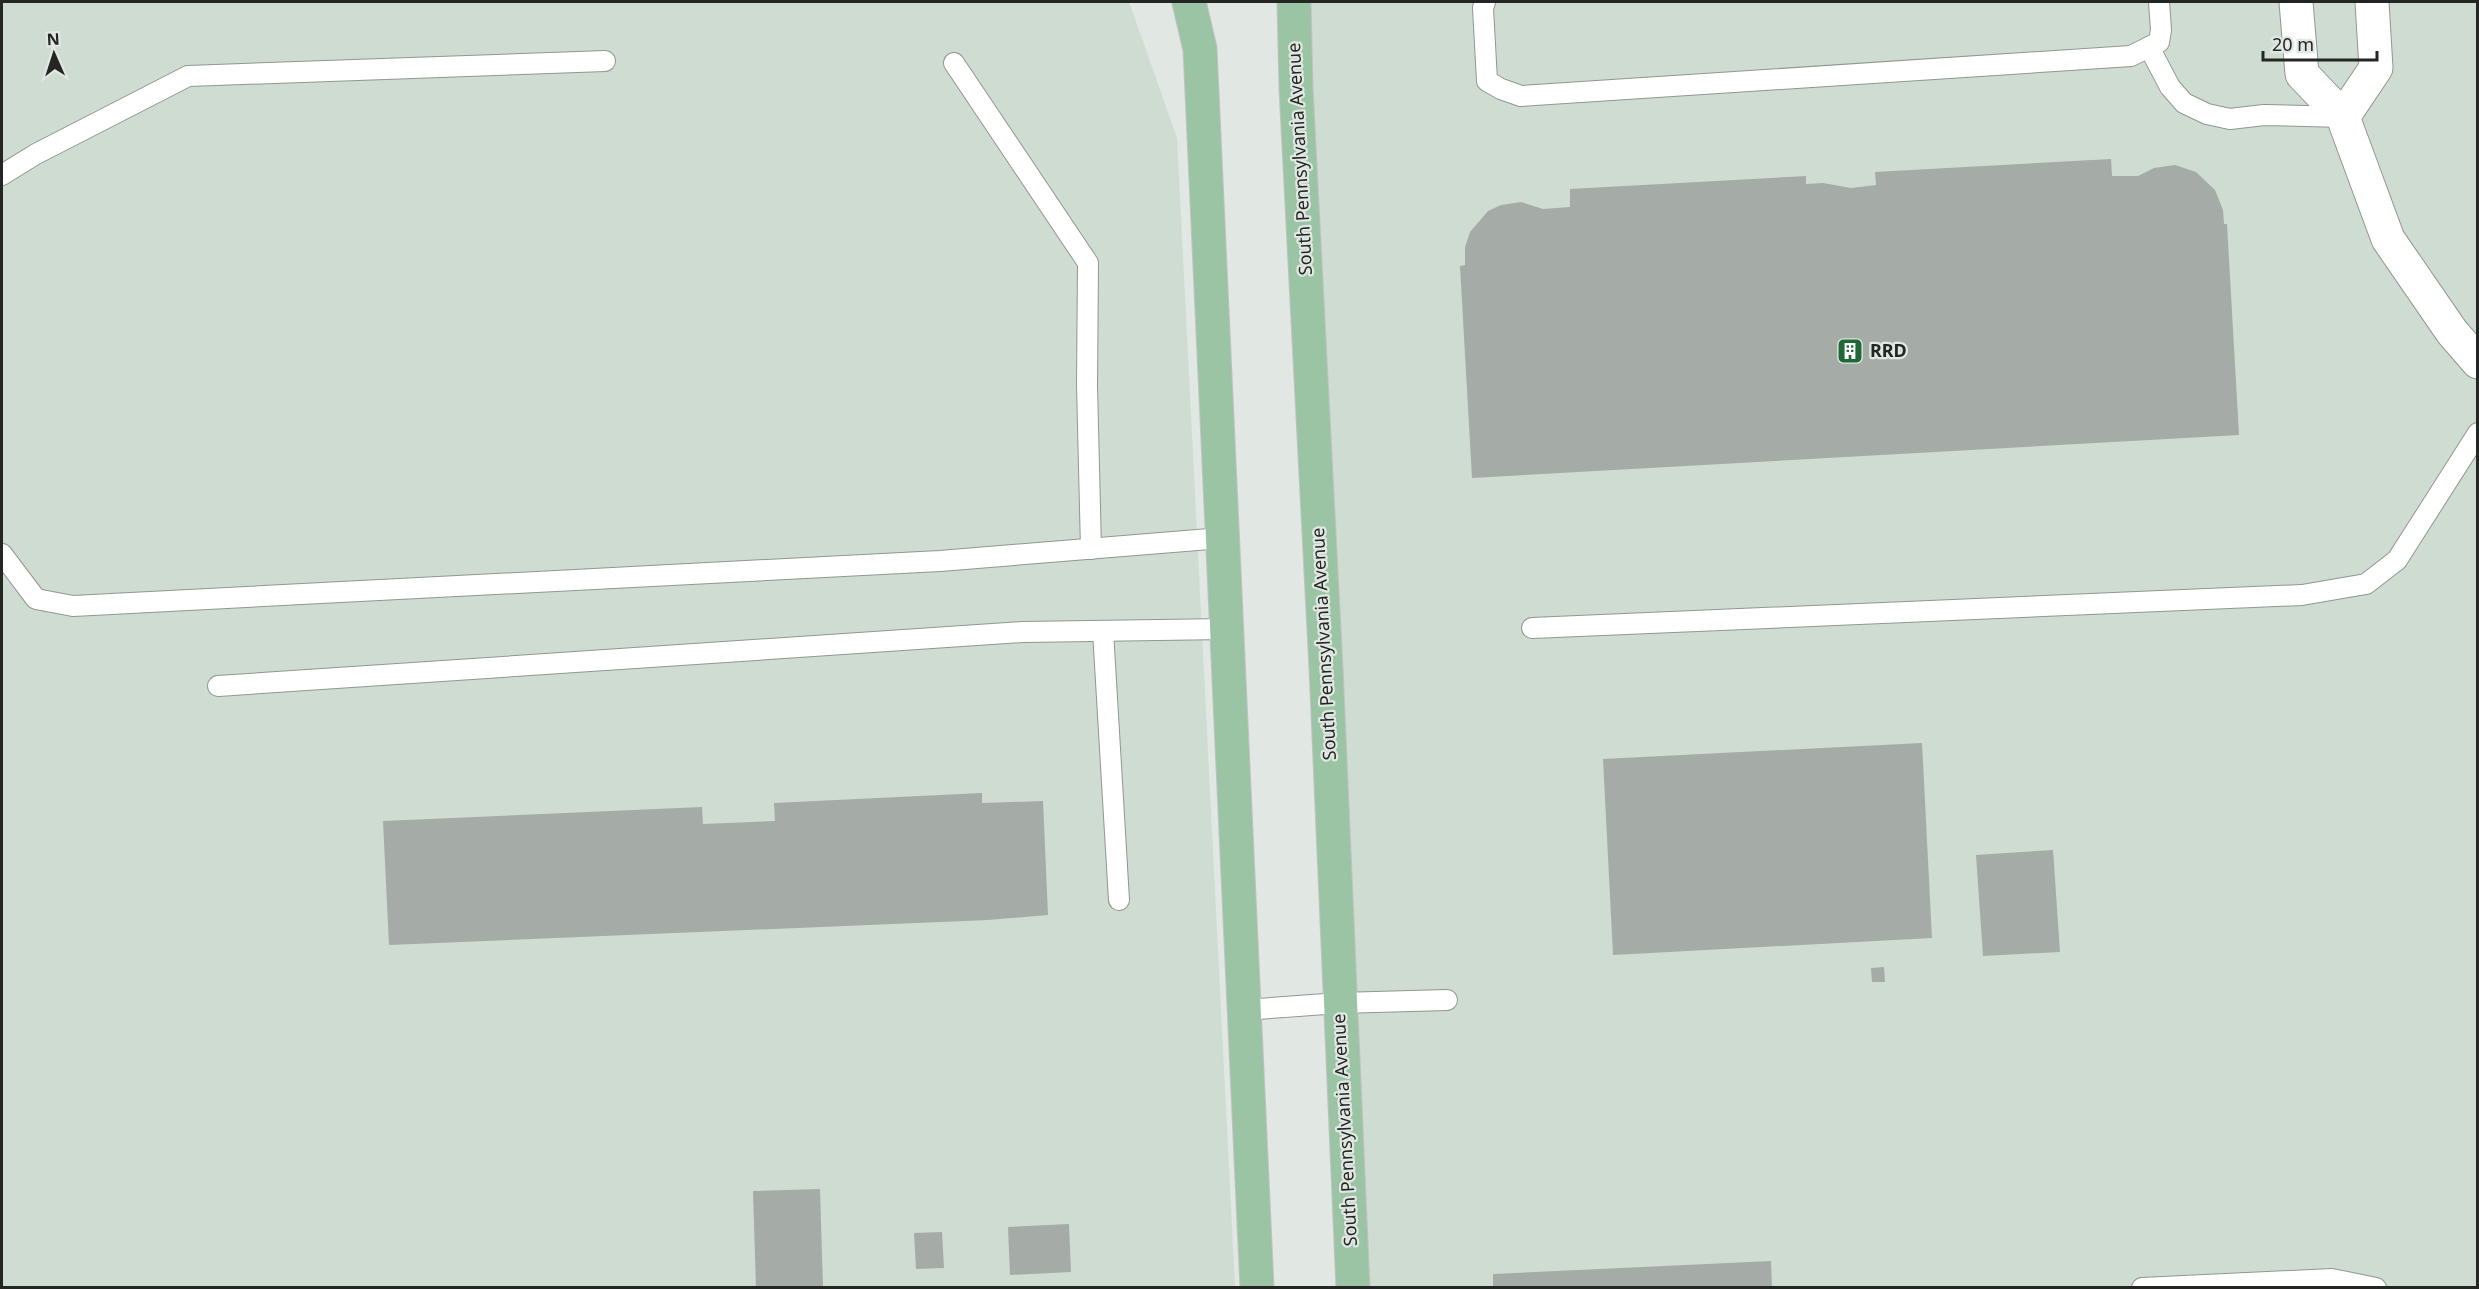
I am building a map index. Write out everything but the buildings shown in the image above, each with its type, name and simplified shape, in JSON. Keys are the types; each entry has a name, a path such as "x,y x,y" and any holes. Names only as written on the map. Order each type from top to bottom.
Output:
{"main road":[{"path":"1189,2 1200,49 1257,1287"},
{"name":"South Pennsylvania Avenue","path":"1294,2 1296,88 1326,668 1353,1287"}],"street":[{"path":"2296,2 2302,74 2343,117 2388,239 2452,332 2478,362"},
{"path":"2343,117 2376,68 2372,2"}],"lane":[{"path":"1485,2 1483,8 1488,81 1501,89 1521,96 2131,56 2159,42 2162,30 2159,2"},
{"path":"2149,47 2170,87 2184,103 2207,114 2230,119 2264,115 2343,117"},
{"path":"2,175 36,154 188,76 605,61"},
{"path":"954,63 1088,263 1087,385 1091,549"},
{"path":"1532,628 2302,595 2366,584 2397,560 2478,434"},
{"path":"2,554 36,599 73,606 939,561 1222,538"},
{"path":"218,686 1023,632 1226,629"},
{"path":"1103,631 1119,900"},
{"path":"1245,1010 1339,1003 1447,1000"},
{"path":"2142,1287 2332,1279 2376,1287"}],"shaded area":[{"path":"2,2 1129,2 1177,138 1235,1287 2,1288"},
{"path":"1294,2 2477,2 2477,1287 1353,1287"}],"place":[{"name":"RRD","path":"1850,351"}]}
